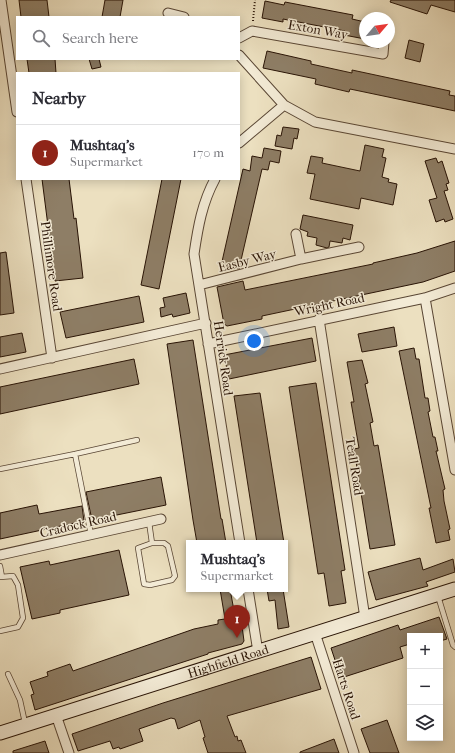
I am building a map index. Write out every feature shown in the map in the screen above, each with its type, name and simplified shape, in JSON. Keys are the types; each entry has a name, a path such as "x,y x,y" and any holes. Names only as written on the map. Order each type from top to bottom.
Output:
{"main road":[{"name":"Highfield Road","path":"0,733 455,589"}],"street":[{"path":"1,0 16,105"},
{"path":"168,13 180,16"},
{"path":"240,37 252,31"},
{"name":"Exton Way","path":"252,31 383,54 384,48"},
{"path":"240,56 284,105 315,122 455,150"},
{"path":"240,142 284,105"},
{"name":"Phillimore Road","path":"26,180 52,358"},
{"name":"Herrick Road","path":"214,180 206,196 197,228 194,254 240,540"},
{"path":"296,234 301,259"},
{"name":"Easby Way","path":"199,285 301,259 359,247"},
{"name":"Wright Road","path":"208,344 319,319 425,298 455,288"},
{"path":"425,298 455,470"},
{"name":"Teall Road","path":"319,319 365,618"},
{"path":"0,369 206,323"},
{"name":"Cradock Road","path":"0,555 161,519"},
{"path":"248,592 258,652"},
{"name":"Harts Road","path":"315,633 354,753"},
{"path":"56,715 69,753"}],"lane":[{"path":"0,469 137,440"},
{"path":"75,454 91,535"},
{"path":"149,522 152,543"},
{"path":"152,543 164,543 168,546 175,576 172,580 150,585 144,584 138,548 152,543"},
{"path":"0,566 1,577 13,576 18,585 23,618 18,627 0,631"},
{"path":"438,594 453,645 455,647"},
{"path":"8,674 20,700 25,725"}],"path":[{"path":"252,31 255,0"}],"building":[{"path":"19,0 47,0 49,16 21,16"},
{"path":"105,0 123,0 120,16 102,16"},
{"path":"391,0 455,0 455,12 431,5 427,14 390,2"},
{"path":"265,1 284,5 285,2 353,15 352,19 359,21 359,38 344,35 345,31 283,19 283,22 262,18"},
{"path":"409,40 424,44 420,62 405,58"},
{"path":"267,51 311,61 311,64 352,73 352,70 450,91 449,95 455,96 455,111 350,89 349,92 315,84 316,79 263,68"},
{"path":"27,60 55,60 56,72 29,72"},
{"path":"89,60 99,60 101,67 92,69"},
{"path":"283,127 299,129 297,139 294,138 292,149 275,146 277,135 281,136"},
{"path":"365,145 384,149 382,157 386,158 382,177 389,179 388,182 397,184 393,205 361,198 359,209 310,199 315,174 307,173 311,156 323,158 322,163 360,171"},
{"path":"264,148 281,151 279,163 270,161 268,170 262,169 239,269 221,266 243,169 250,171 252,156 262,158"},
{"path":"436,158 438,163 442,161 449,183 446,184 448,190 444,191 453,219 445,222 444,219 436,222 429,200 437,198 425,161"},
{"path":"42,180 69,180 74,219 76,218 83,278 55,281"},
{"path":"162,180 181,180 159,289 141,285"},
{"path":"303,215 353,225 350,240 343,238 342,243 330,241 329,247 327,248 316,245 317,238 307,236 308,232 300,229"},
{"path":"455,241 455,271 423,282 262,316 262,319 227,326 224,324 217,287 243,281 245,290 373,264 417,253"},
{"path":"6,252 14,313 0,315 0,253"},
{"path":"186,293 190,313 173,317 172,314 161,317 160,308 165,307 163,298"},
{"path":"139,296 144,322 66,338 60,312"},
{"path":"394,327 397,346 362,352 358,334"},
{"path":"22,333 26,352 0,357 0,337"},
{"path":"312,338 316,361 229,379 224,355"},
{"path":"193,340 226,540 196,540 167,344"},
{"path":"414,348 416,359 419,359 425,398 428,398 430,411 428,412 433,437 435,437 438,451 436,451 445,489 443,490 444,501 450,529 448,530 450,540 436,543 429,508 431,508 399,351"},
{"path":"134,359 139,384 0,414 0,387"},
{"path":"362,360 368,383 365,384 373,422 370,423 374,446 378,445 395,545 370,549 354,449 359,448 351,402 354,402 347,362"},
{"path":"316,383 345,570 341,571 346,603 329,606 324,573 318,574 289,387"},
{"path":"260,393 284,540 257,540 234,396"},
{"path":"161,477 166,505 92,520 86,492"},
{"path":"37,505 39,514 82,506 84,521 0,539 0,513"},
{"path":"119,550 129,595 60,610 60,613 32,619 20,567 49,561 50,565"},
{"path":"420,558 423,570 453,559 455,572 426,582 428,586 376,600 368,572"},
{"path":"220,592 231,592 237,627 242,626 244,641 242,644 208,653 35,710 31,695 34,694 30,682 48,676 47,672 70,664 73,671 194,629 218,624 218,620 225,619"},
{"path":"268,592 283,592 289,627 278,629 275,600 269,601"},
{"path":"439,617 447,639 443,640 443,633 407,633 407,645 400,647 403,658 341,678 331,648 398,625 400,630"},
{"path":"311,657 321,689 227,716 235,737 237,736 238,741 241,740 246,753 208,753 203,738 205,737 200,720 178,729 175,719 171,718 139,729 143,741 120,749 119,747 113,749 110,741 78,751 72,734 163,703"},
{"path":"387,720 399,753 370,753 361,729"},
{"path":"334,739 339,753 300,753 300,752"},
{"path":"45,741 49,753 13,753 13,751"}],"place":[{"name":"Mushtaq's","path":"237,638"}]}
